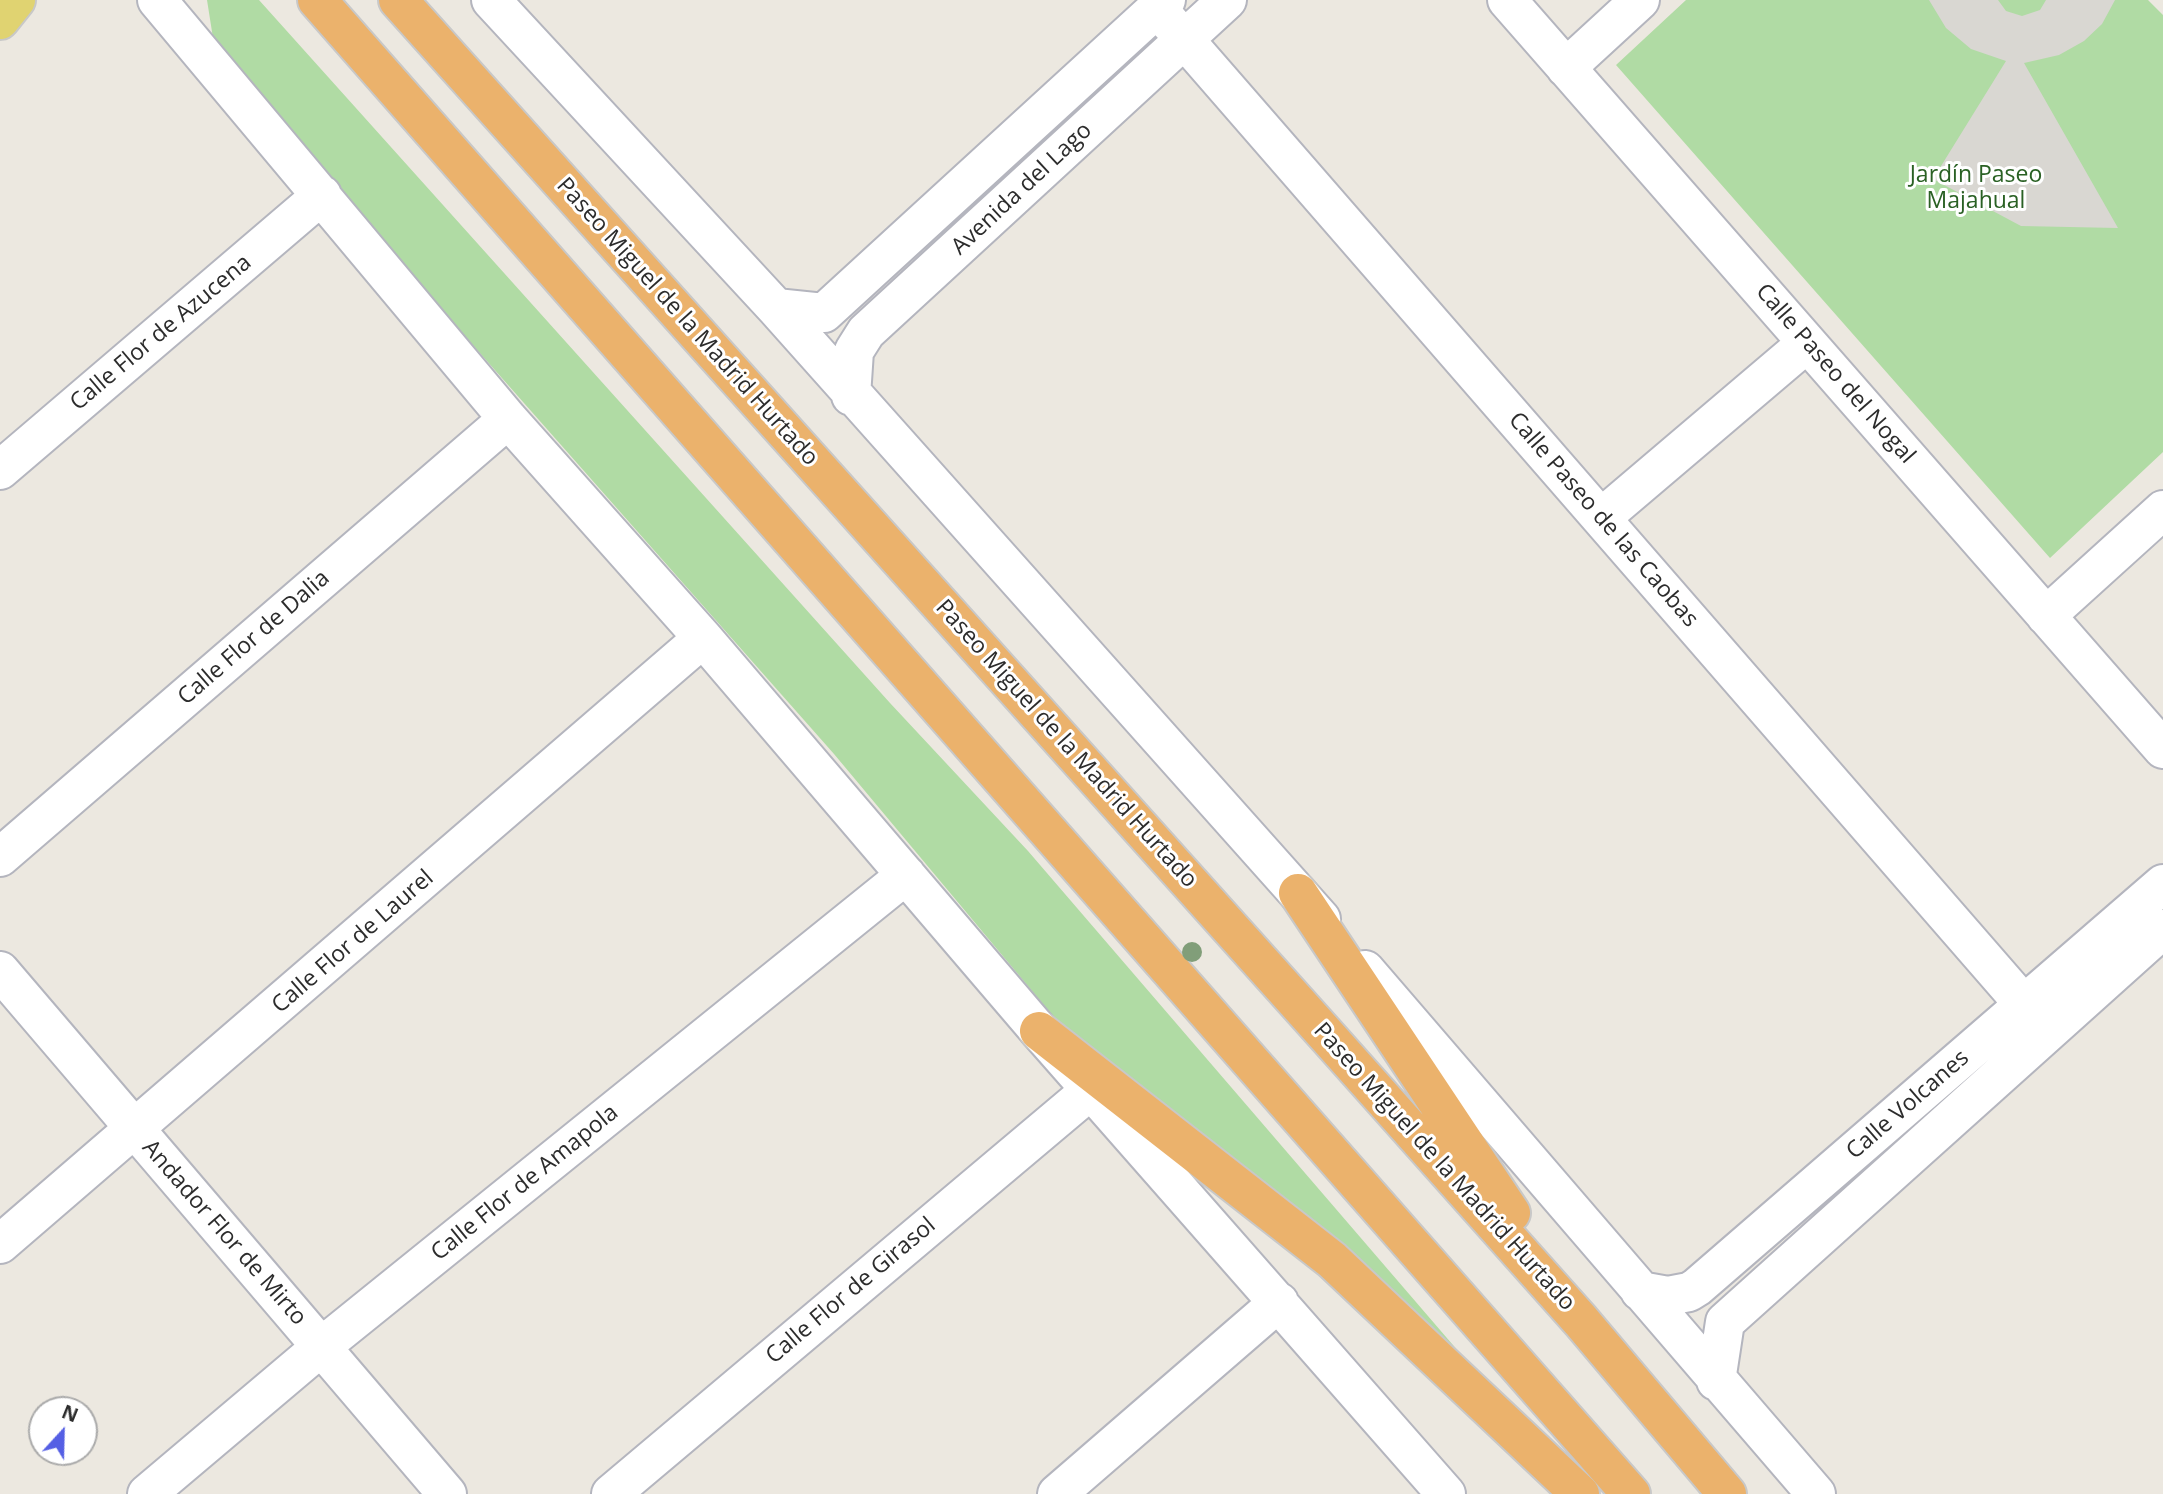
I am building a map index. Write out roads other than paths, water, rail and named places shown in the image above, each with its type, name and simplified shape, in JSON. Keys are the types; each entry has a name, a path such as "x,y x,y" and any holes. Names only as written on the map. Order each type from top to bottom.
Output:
{"highway":[{"path":"317,0 1631,1494"},
{"name":"Paseo Miguel de la Madrid Hurtado","path":"398,0 1581,1321 1727,1494"},
{"path":"1298,893 1581,1321"},
{"path":"1040,1031 1332,1260 1580,1494"}],"main road":[{"path":"0,20 16,0"}],"street":[{"path":"157,0 194,48 323,195 508,419 703,638 1040,1031 1446,1494"},
{"path":"183,0 194,48"},
{"path":"491,0 776,308 851,396 1298,893 1816,1494"},
{"name":"Avenida del Lago","path":"851,396 854,351 866,332 1227,0"},
{"name":"Calle Paseo del Nogal","path":"1507,0 2163,749"},
{"path":"1566,68 1640,0"},
{"name":"Avenida del Lago","path":"776,308 824,313 1162,4"},
{"name":"Calle Paseo de las Caobas","path":"1162,4 1185,39 2036,1018"},
{"path":"1048,108 1077,138"},
{"name":"Calle Flor de Azucena","path":"0,470 323,195"},
{"path":"1601,518 1807,342"},
{"name":"Calle Flor de Dalia","path":"0,857 508,419"},
{"path":"2046,615 2163,510"},
{"name":"Calle Flor de Laurel","path":"0,1244 136,1130 703,638"},
{"name":"Calle Flor de Amapola","path":"146,1494 321,1347 906,875"},
{"name":"Calle Volcanes","path":"1716,1381 1725,1322 1926,1142 2036,1018 2163,884"},
{"name":"Calle Volcanes","path":"1640,1292 1668,1296 1697,1287 1900,1112 2163,929"},
{"name":"Andador Flor de Mirto","path":"0,971 447,1494"},
{"name":"Calle Flor de Girasol","path":"611,1494 1092,1089"},
{"path":"1900,1112 1926,1142"},
{"path":"1057,1494 1279,1302"}],"park label":[{"name":"Jardín Paseo Majahual","path":"1976,188"}]}
